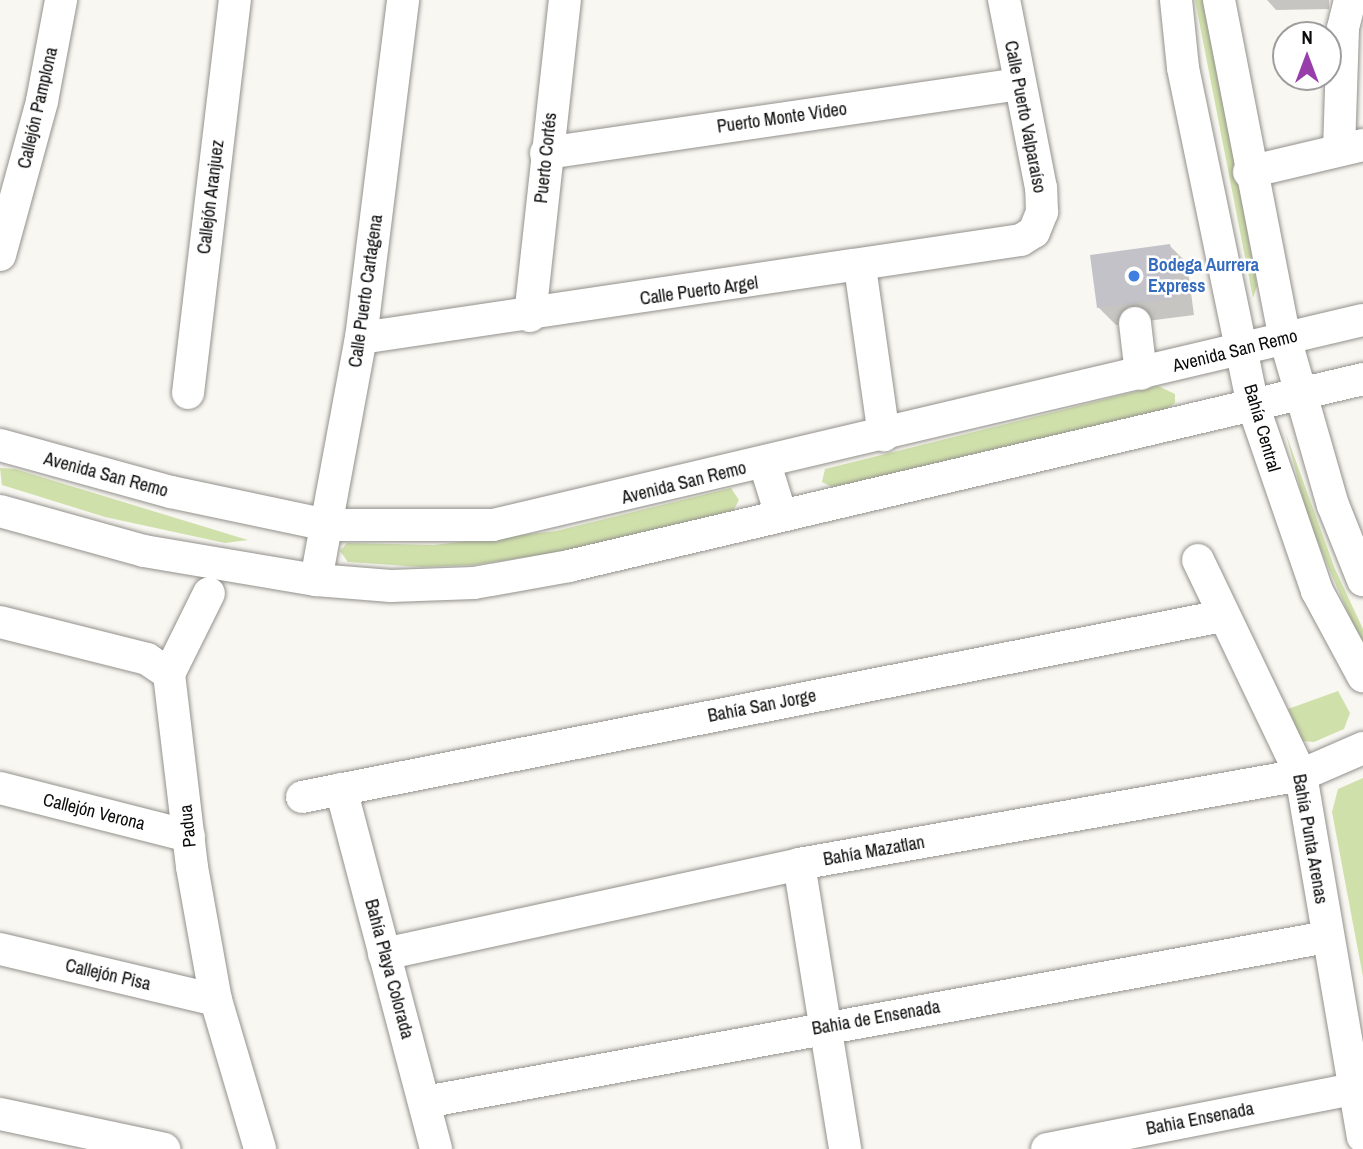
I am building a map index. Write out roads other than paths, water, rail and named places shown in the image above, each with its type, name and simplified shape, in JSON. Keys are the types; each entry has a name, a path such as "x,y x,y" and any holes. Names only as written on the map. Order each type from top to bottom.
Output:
{"street":[{"name":"Callejón Pamplona","path":"0,255 42,101 61,0"},
{"name":"Callejón Aranjuez","path":"188,393 235,0"},
{"name":"Calle Puerto Cartagena","path":"316,580 361,338 403,0"},
{"name":"Puerto Cortés","path":"530,316 565,0"},
{"name":"Calle Puerto Valparaíso","path":"1003,0 1018,85 1041,188 1042,212 1034,232"},
{"name":"Bahía Central","path":"1176,0 1183,68 1253,405 1317,591 1363,677"},
{"path":"1219,0 1249,172 1284,338 1300,393 1361,570"},
{"path":"1249,172 1351,147 1343,28 1350,0"},
{"name":"Puerto Monte Video","path":"546,153 1018,85"},
{"name":"Calle Puerto Argel","path":"361,338 530,316 1007,244 1034,232"},
{"path":"860,267 884,435"},
{"name":"Avenida San Remo","path":"0,444 171,492 327,524 493,525 765,464 1363,320"},
{"path":"1135,323 1141,374"},
{"path":"0,511 144,551 316,580 391,586 474,583 569,566 1363,379"},
{"path":"765,464 781,515"},
{"name":"Bahía Punta Arenas","path":"1199,560 1222,616 1301,775 1363,1137"},
{"path":"0,622 147,659 169,674 209,593"},
{"name":"Bahía San Jorge","path":"302,797 1222,616"},
{"name":"Padua","path":"169,674 189,836 216,999 260,1149"},
{"name":"Bahía Mazatlan","path":"384,954 799,864 1301,775 1363,748"},
{"name":"Callejón Verona","path":"0,788 189,836"},
{"name":"Bahía Playa Colorada","path":"341,789 436,1149"},
{"path":"799,864 845,1149"},
{"name":"Bahia de Ensenada","path":"425,1102 1327,937"},
{"name":"Callejón Pisa","path":"0,949 216,999"},
{"name":"Bahia Ensenada","path":"1047,1149 1353,1089"},
{"path":"0,1114 164,1149"}],"place":[{"name":"Bodega Aurrera Express","path":"1134,276"}]}
